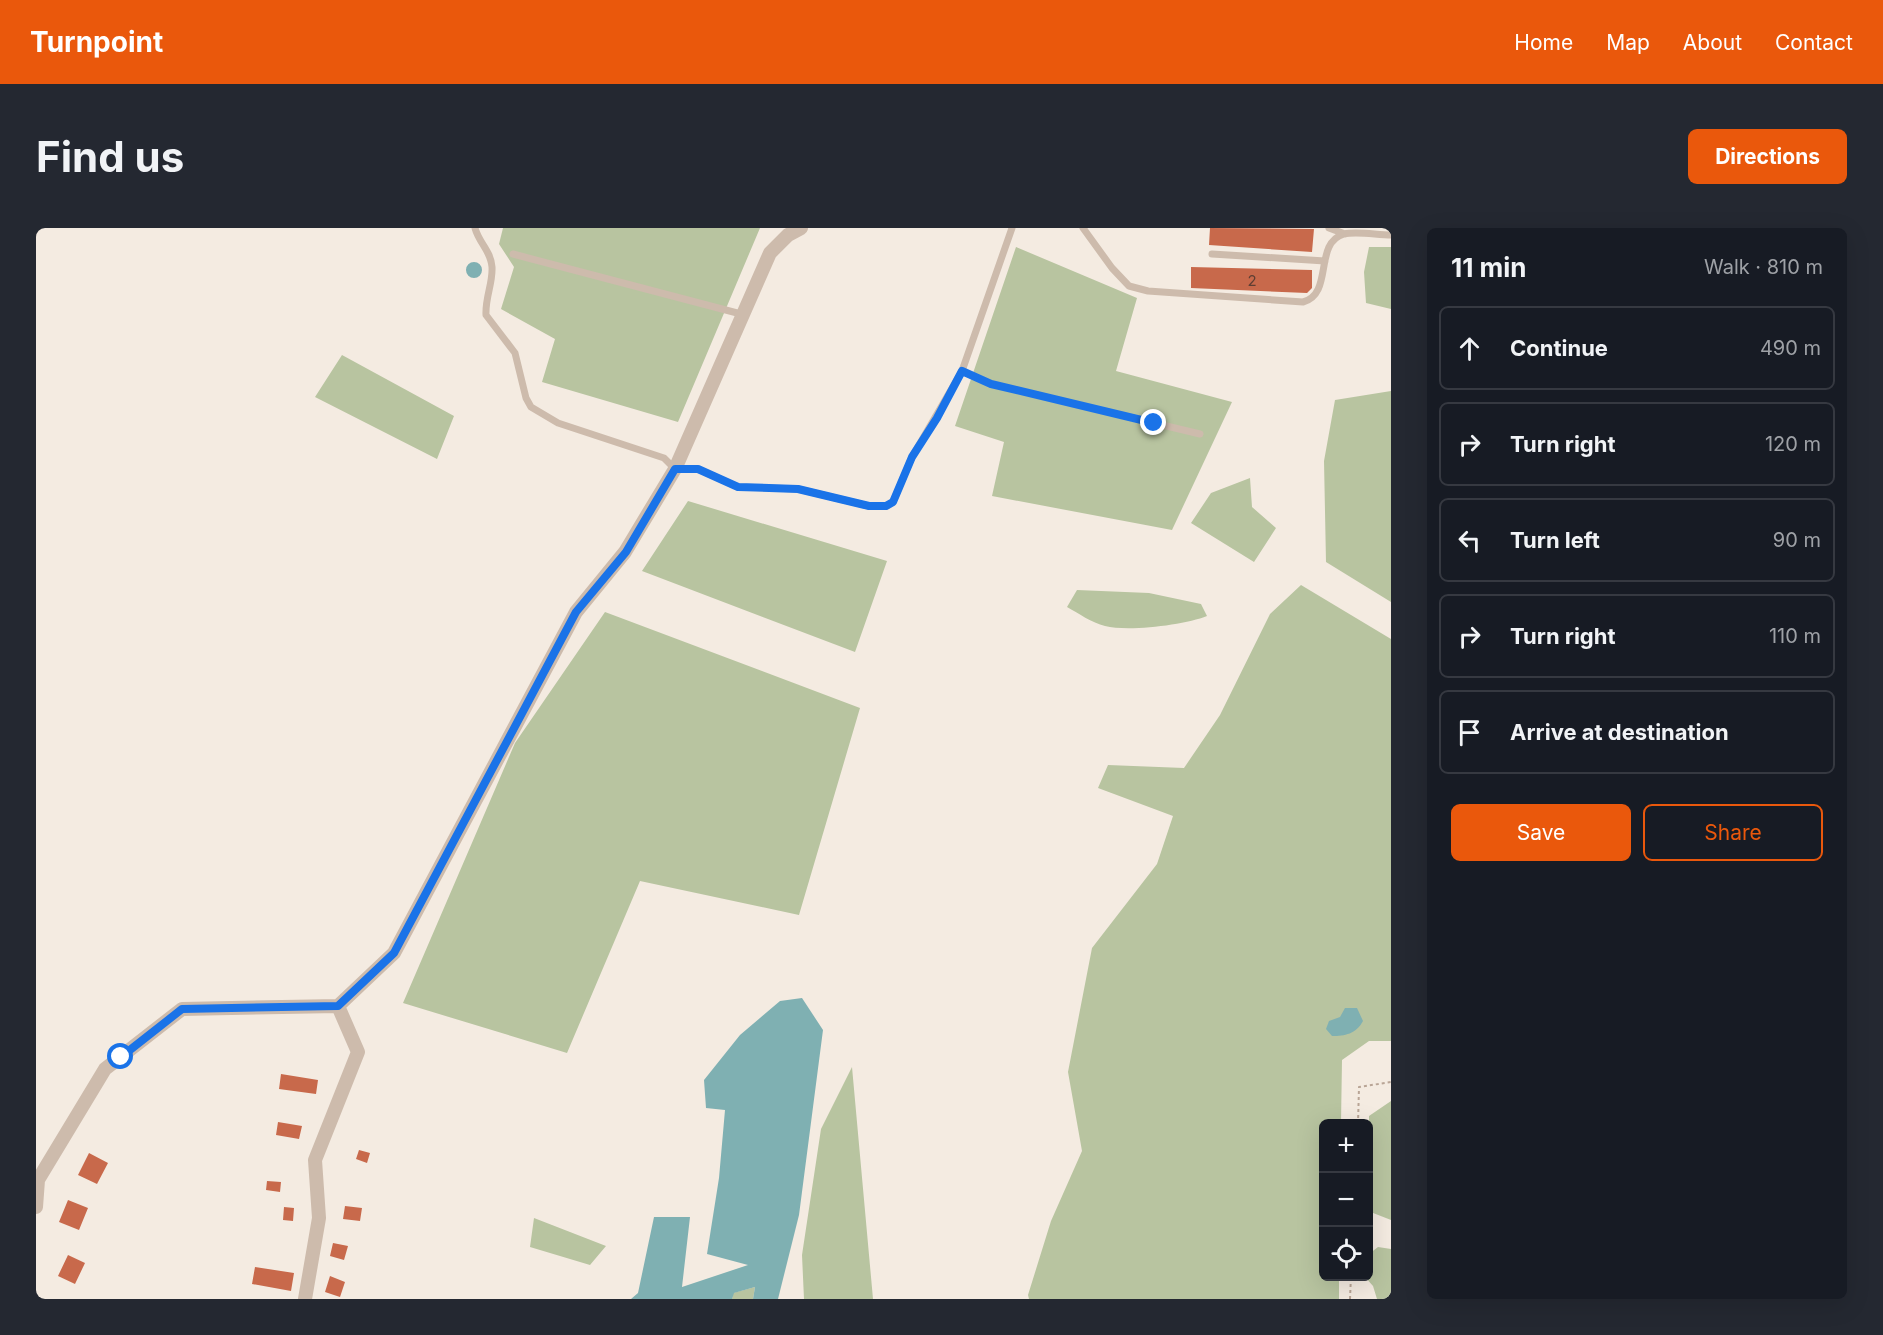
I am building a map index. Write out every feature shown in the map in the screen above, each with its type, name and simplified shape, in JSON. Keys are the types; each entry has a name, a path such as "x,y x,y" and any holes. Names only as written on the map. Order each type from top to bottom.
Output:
{"street":[{"path":"36,1207 38,1180 105,1070 182,1009 338,1006 394,953 576,612 626,552 675,469 756,281 775,248 800,228"},
{"path":"305,1299 319,1218 315,1160 358,1052 338,1006"}],"lane":[{"path":"475,228 480,241 489,249 492,265 486,315 515,353 526,398 531,407 558,423 664,458 675,469 698,469 738,487 798,489 869,506 886,506 893,502 912,457 962,371 1012,228"},
{"path":"1083,228 1112,268 1129,286 1148,291 1303,302 1313,300 1317,294 1325,261 1335,238 1345,234"},
{"path":"1329,228 1345,234 1391,235"},
{"path":"513,254 741,314"},
{"path":"1212,254 1325,261"},
{"path":"962,371 991,384 1200,434"}],"path":[{"path":"1358,1119 1359,1087 1391,1082"},
{"path":"1350,1299 1351,1281"}],"green space":[{"path":"503,228 760,228 678,422 542,382 555,339 501,309 514,267 499,244"},
{"path":"1016,247 1137,298 1116,371 1232,402 1172,530 992,496 1004,442 955,426"},
{"path":"1369,247 1391,247 1391,309 1366,303 1364,272"},
{"path":"342,355 454,416 437,459 315,397"},
{"path":"1391,391 1391,602 1326,562 1324,461 1335,400"},
{"path":"1250,478 1252,507 1276,528 1254,562 1191,523 1211,493"},
{"path":"688,501 887,561 855,652 642,571"},
{"path":"1301,585 1391,639 1391,1041 1369,1041 1342,1060 1341,1119 1319,1119 1319,1281 1339,1281 1339,1299 1029,1299 1028,1295 1051,1221 1082,1151 1068,1072 1092,948 1157,864 1173,816 1098,788 1108,765 1184,768 1220,715 1270,614"},
{"path":"1077,590 1149,593 1201,604 1207,616 1156,627 1115,628 1105,626 1067,607"},
{"path":"605,612 860,708 799,915 640,881 567,1053 403,1003 515,743"},
{"path":"852,1067 873,1299 804,1299 802,1255 821,1129"},
{"path":"1391,1101 1391,1220 1373,1213 1373,1119 1369,1119 1369,1116"},
{"path":"534,1218 606,1246 590,1265 530,1247"},
{"path":"1378,1247 1391,1249 1391,1299 1377,1299 1373,1286 1369,1281 1373,1281 1373,1251"},
{"path":"755,1287 753,1299 732,1299 733,1293"}],"water":[{"path":"471,262 477,262 482,270 480,276 471,278 466,273 466,267"},
{"path":"802,998 823,1030 799,1215 778,1299 753,1299 755,1287 734,1293 732,1299 631,1299 638,1293 654,1217 690,1217 682,1287 748,1265 707,1254 719,1178 725,1110 706,1108 704,1080 740,1035 780,1001"},
{"path":"1345,1008 1357,1008 1363,1021 1357,1029 1350,1033 1332,1036 1326,1029 1329,1021 1340,1017"}],"building":[{"path":"1210,228 1314,229 1312,252 1209,245"},
{"path":"1191,267 1312,270 1312,288 1307,293 1191,288"},
{"path":"281,1074 318,1080 316,1094 279,1089"},
{"path":"278,1122 302,1126 299,1139 276,1135"},
{"path":"359,1150 370,1153 367,1163 356,1159"},
{"path":"89,1153 108,1163 97,1184 78,1175"},
{"path":"267,1181 281,1182 280,1192 266,1190"},
{"path":"68,1200 88,1208 79,1230 59,1222"},
{"path":"345,1206 362,1208 360,1221 343,1219"},
{"path":"284,1207 294,1208 293,1221 283,1220"},
{"path":"333,1243 348,1246 344,1260 330,1256"},
{"path":"68,1255 85,1263 75,1284 58,1276"},
{"path":"255,1267 294,1273 291,1291 252,1284"},
{"path":"330,1276 345,1282 340,1297 325,1292"}],"route":[{"path":"121,1057 182,1009 338,1006 394,953 576,612 626,552 675,469 698,469 738,487 798,489 821,497 869,506 886,506 893,502 912,457 929,432 962,371 991,384 1154,423"}]}
